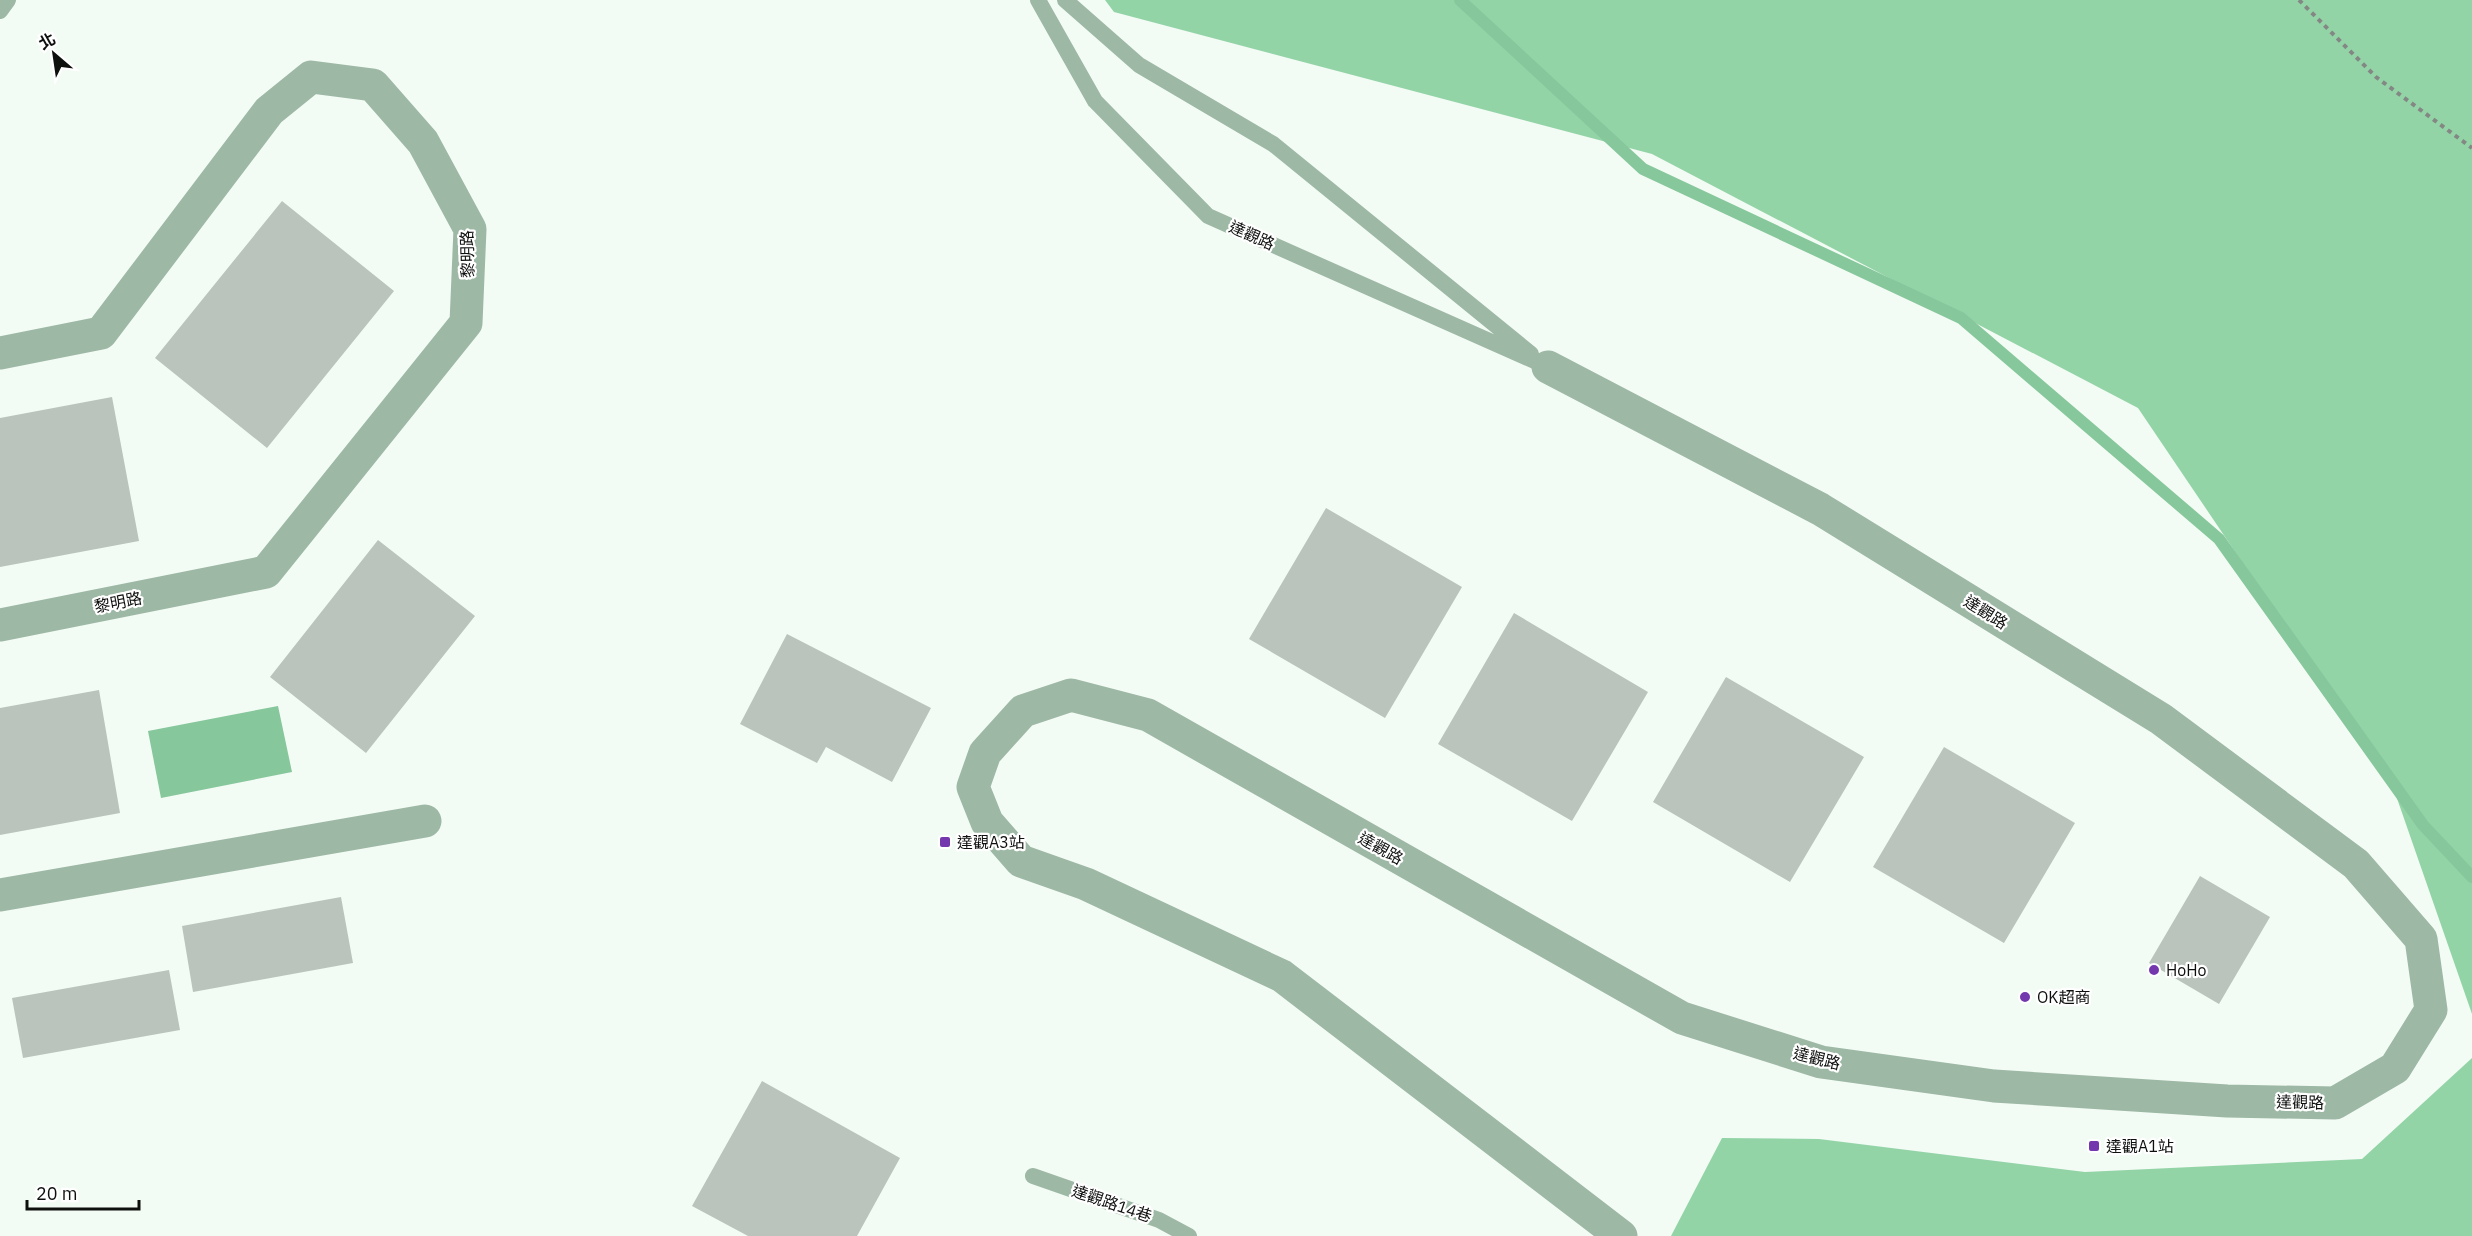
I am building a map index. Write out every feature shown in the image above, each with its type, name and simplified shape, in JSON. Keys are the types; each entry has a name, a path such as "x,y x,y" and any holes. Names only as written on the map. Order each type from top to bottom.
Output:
{"street":[{"name":"黎明路","path":"0,353 101,333 268,111 311,77 373,85 423,142 470,229 466,323 266,572 0,625"},
{"name":"達觀路","path":"1548,367 1820,509 2161,719 2356,864 2421,939 2431,1010 2395,1068 2335,1103 2227,1101 1994,1086 1821,1062 1682,1018 1148,715 1071,695 1023,711 985,753 973,787 987,822 1021,861 1086,884 1282,976 1622,1236"},
{"path":"0,895 425,820"}],"lane":[{"path":"0,11 8,0"},
{"name":"達觀路","path":"1038,0 1095,101 1208,216 1548,367"},
{"name":"達觀路","path":"1065,0 1139,65 1273,144 1548,367"},
{"name":"達觀路14巷","path":"1032,1176 1160,1220 1189,1236"}],"path":[{"path":"2298,0 2376,77 2472,148"}],"shaded area":[{"path":"1105,0 2472,0 2472,1014 2392,784 2138,408 1652,154 1114,12"},
{"path":"278,706 292,772 161,798 148,731"},
{"path":"2472,1058 2472,1236 1671,1236 1722,1138 1819,1139 2085,1172 2362,1159"}],"building":[{"path":"282,201 394,291 267,448 155,358"},
{"path":"112,397 139,541 0,567 0,418"},
{"path":"1326,508 1462,587 1385,718 1249,639"},
{"path":"378,540 475,616 366,753 270,677"},
{"path":"1514,613 1648,692 1572,821 1438,744"},
{"path":"787,634 931,708 892,782 826,747 817,763 740,724"},
{"path":"1726,677 1864,757 1790,882 1653,802"},
{"path":"99,690 120,813 0,835 0,708"},
{"path":"1944,747 2075,823 2004,943 1873,867"},
{"path":"2200,876 2270,917 2219,1004 2149,963"},
{"path":"341,897 353,963 193,992 182,926"},
{"path":"169,970 180,1030 23,1058 12,998"},
{"path":"762,1081 900,1158 857,1236 748,1236 692,1206"}],"waterway":[{"path":"1460,0 1643,169 1961,318 2219,539 2423,825 2472,877"}],"place":[{"name":"達觀A3站","path":"945,842"},
{"name":"HoHo","path":"2154,970"},
{"name":"OK超商","path":"2025,997"},
{"name":"達觀A1站","path":"2094,1146"}]}
